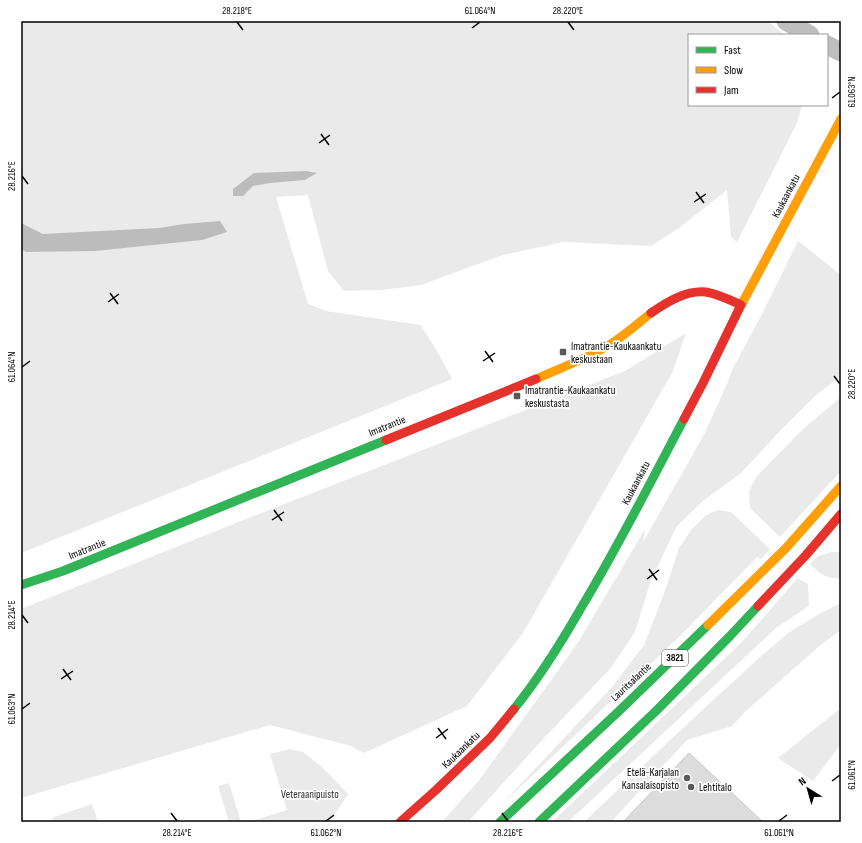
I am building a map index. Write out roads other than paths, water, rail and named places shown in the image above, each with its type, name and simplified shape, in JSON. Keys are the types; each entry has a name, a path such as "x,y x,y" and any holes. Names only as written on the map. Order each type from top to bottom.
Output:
{"street":[{"path":"786,21 808,34"},
{"path":"828,46 841,52"},
{"name":"Kaukaankatu","path":"400,822 490,738 526,694 563,639 607,565 703,383 742,305 841,119"},
{"name":"Imatrantie","path":"21,585 70,569 581,360 616,341 668,302 683,295 700,292 711,293 742,305"},
{"name":"Lauritsalantie","path":"539,822 657,710 730,636 806,555 830,518 841,486"},
{"name":"Lauritsalantie","path":"500,822 724,611 757,578 830,518 841,514"},
{"name":"Imatrantie","path":"21,589 33,582"}],"place":[{"name":"Imatrantie-Kaukaankatu keskustaan","path":"563,352"},
{"name":"Imatrantie-Kaukaankatu keskustasta","path":"517,396"},
{"name":"Etelä-Karjalan Kansalaisopisto","path":"687,778"},
{"name":"Lehtitalo","path":"691,787"}],"park label":[{"name":"Veteraanipuisto","path":"310,794"}]}
